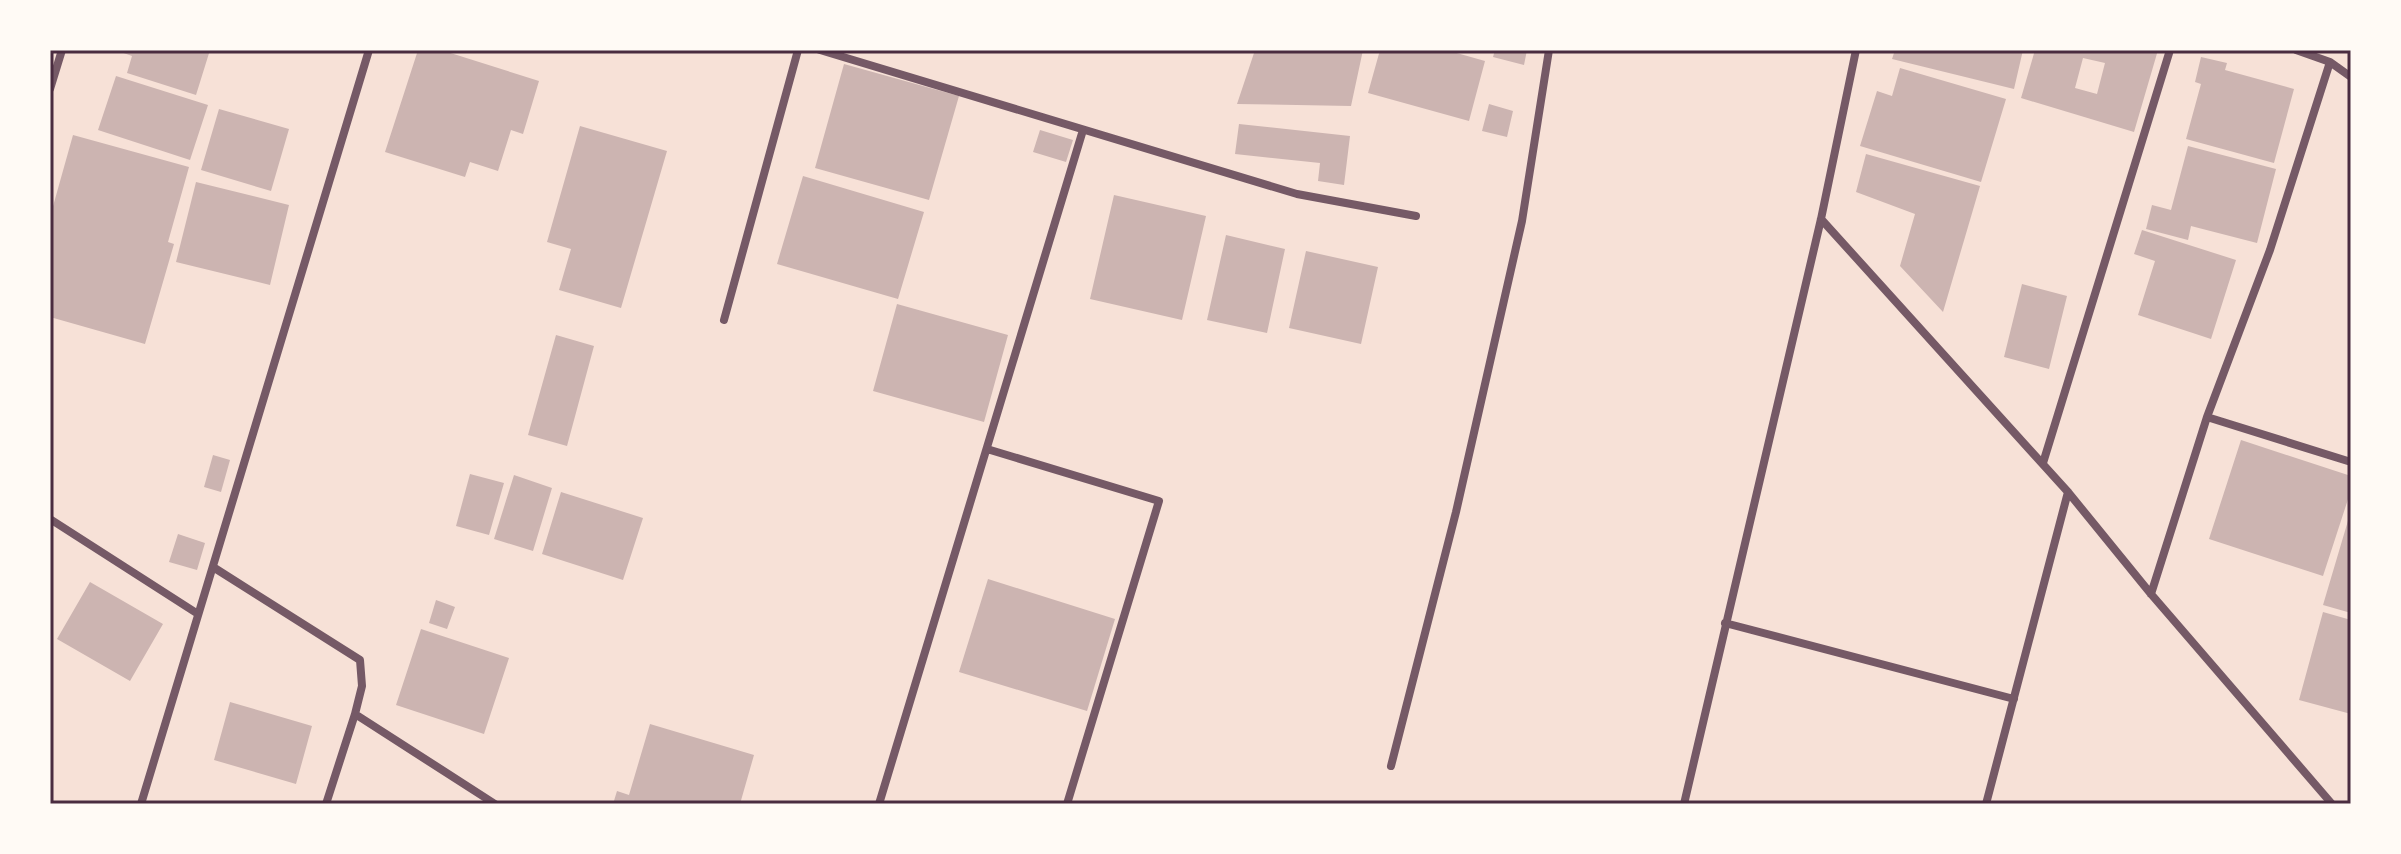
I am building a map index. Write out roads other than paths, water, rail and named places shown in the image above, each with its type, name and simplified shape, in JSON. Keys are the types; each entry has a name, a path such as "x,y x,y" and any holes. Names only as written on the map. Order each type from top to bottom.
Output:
{"street":[{"path":"50,89 62,50"},
{"path":"141,804 369,50"},
{"path":"724,320 798,50"},
{"path":"820,50 1297,194 1416,216"},
{"path":"1391,766 1456,512 1522,221 1549,50"},
{"path":"1684,804 1821,219 1856,50"},
{"path":"2043,463 2170,50"},
{"path":"2296,50 2330,62 2351,77"},
{"path":"2151,594 2207,417 2270,250 2330,62"},
{"path":"879,804 1083,130"},
{"path":"1821,219 2043,463 2332,804"},
{"path":"2207,417 2351,462"},
{"path":"987,449 1159,501 1067,804"},
{"path":"1986,804 2068,492"},
{"path":"50,519 198,614"},
{"path":"213,567 360,660 362,686 326,804"},
{"path":"1725,623 2014,699"},
{"path":"355,714 495,804"}]}
